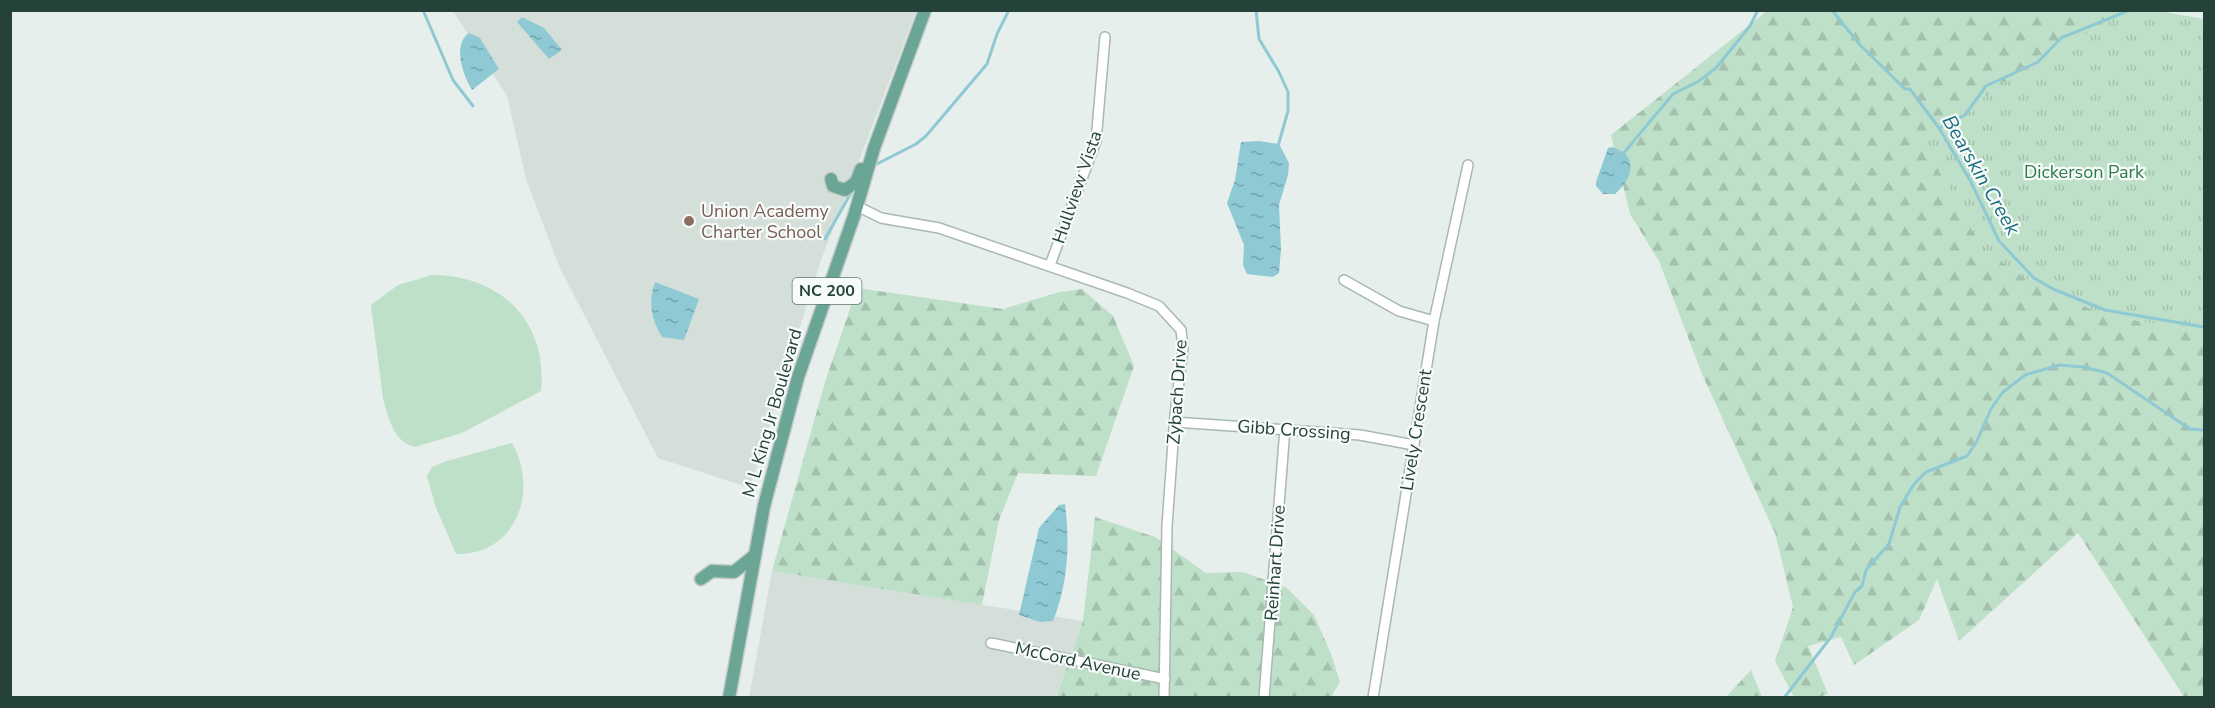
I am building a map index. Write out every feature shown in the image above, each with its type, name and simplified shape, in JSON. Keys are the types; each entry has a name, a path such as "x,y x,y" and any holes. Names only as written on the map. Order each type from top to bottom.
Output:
{"main road":[{"path":"831,179 833,186 845,190 856,182 923,10"},
{"name":"M L King Jr Boulevard","path":"729,698 776,456 795,388 857,206 874,148 923,10"},
{"path":"701,579 712,572 734,572 755,555"}],"street":[{"name":"Hullview Vista","path":"1050,265 1096,141 1105,37"},
{"name":"Lively Crescent","path":"1373,698 1434,321 1468,165"},
{"name":"Zybach Drive","path":"857,206 881,218 939,228 1050,265 1159,306 1181,330 1183,348 1174,422 1167,526 1164,698"},
{"path":"1344,280 1399,311 1434,321"},
{"name":"Gibb Crossing","path":"1174,422 1360,435 1414,445"},
{"name":"Reinhart Drive","path":"1264,698 1285,428"},
{"name":"McCord Avenue","path":"991,643 1164,679"}],"shaded area":[{"name":"Union Academy Charter School","path":"453,11 916,11 820,263 750,488 658,458 559,266 526,179 507,96"},
{"path":"772,571 1083,621 1056,697 749,698"}],"green space":[{"path":"1767,11 2122,11 2083,36 2037,56 2104,315 2204,332 2204,697 2184,697 2078,533 1959,641 1937,579 1919,620 1854,665 1841,637 1808,646 1828,694 1819,697 1794,697 1775,661 1793,607 1775,533 1702,374 1659,261 1630,214 1611,135"},
{"name":"Dickerson Park","path":"2122,11 2159,11 2204,19 2204,332 2104,315 2036,285 1983,250 1924,144 2037,56 2083,36"},
{"path":"432,275 456,277 479,283 498,293 515,307 528,324 536,343 541,366 541,391 462,433 415,447 397,435 387,414 371,305 398,285"},
{"path":"857,288 1003,309 1060,292 1082,289 1113,316 1134,366 1096,476 1018,473 999,520 982,605 772,571 825,382"},
{"path":"512,443 520,461 523,480 522,499 517,516 508,532 494,544 477,551 456,554 435,505 427,476 432,467 447,461"},
{"path":"1095,517 1155,537 1206,573 1243,572 1287,588 1314,615 1331,654 1340,682 1331,697 1056,698 1083,621"},
{"path":"1751,670 1762,697 1726,697"}],"water":[{"path":"522,17 544,28 562,50 549,59 517,22"},
{"path":"469,33 480,38 499,69 472,90 465,77 460,52 464,38"},
{"path":"1259,141 1279,144 1289,163 1288,175 1279,205 1281,249 1279,273 1273,277 1247,274 1243,265 1244,245 1227,203 1235,180 1241,142"},
{"path":"1612,147 1627,156 1630,162 1629,175 1615,194 1603,194 1596,186 1596,182 1608,148"},
{"path":"655,282 699,299 684,340 662,337 658,330 651,303"},
{"path":"1065,504 1067,549 1065,578 1053,621 1040,622 1019,615 1039,528 1059,505"}],"waterway":[{"path":"423,10 453,80 473,106"},
{"path":"873,166 916,144 926,136 987,64 997,34 1009,10"},
{"path":"1256,10 1259,39 1288,92 1288,111 1278,146"},
{"path":"1622,155 1673,94 1699,81 1716,68 1750,26 1758,10"},
{"name":"Bearskin Creek","path":"1832,10 1860,45 1905,89 1910,89 1939,128 1971,182 1999,241 2034,278 2053,289 2105,310 2204,327"},
{"path":"1939,128 1965,115 1986,86 2038,62 2061,38 2130,10"},
{"path":"825,239 852,191"},
{"path":"1784,698 1831,637 1855,592 1862,586 1866,570 1889,544 1900,507 1914,484 1926,472 1967,456 1976,443 1991,409 2002,393 2025,375 2059,365 2084,367 2107,373 2190,429 2204,430"}],"place":[{"name":"Union Academy Charter School","path":"689,221"}]}
